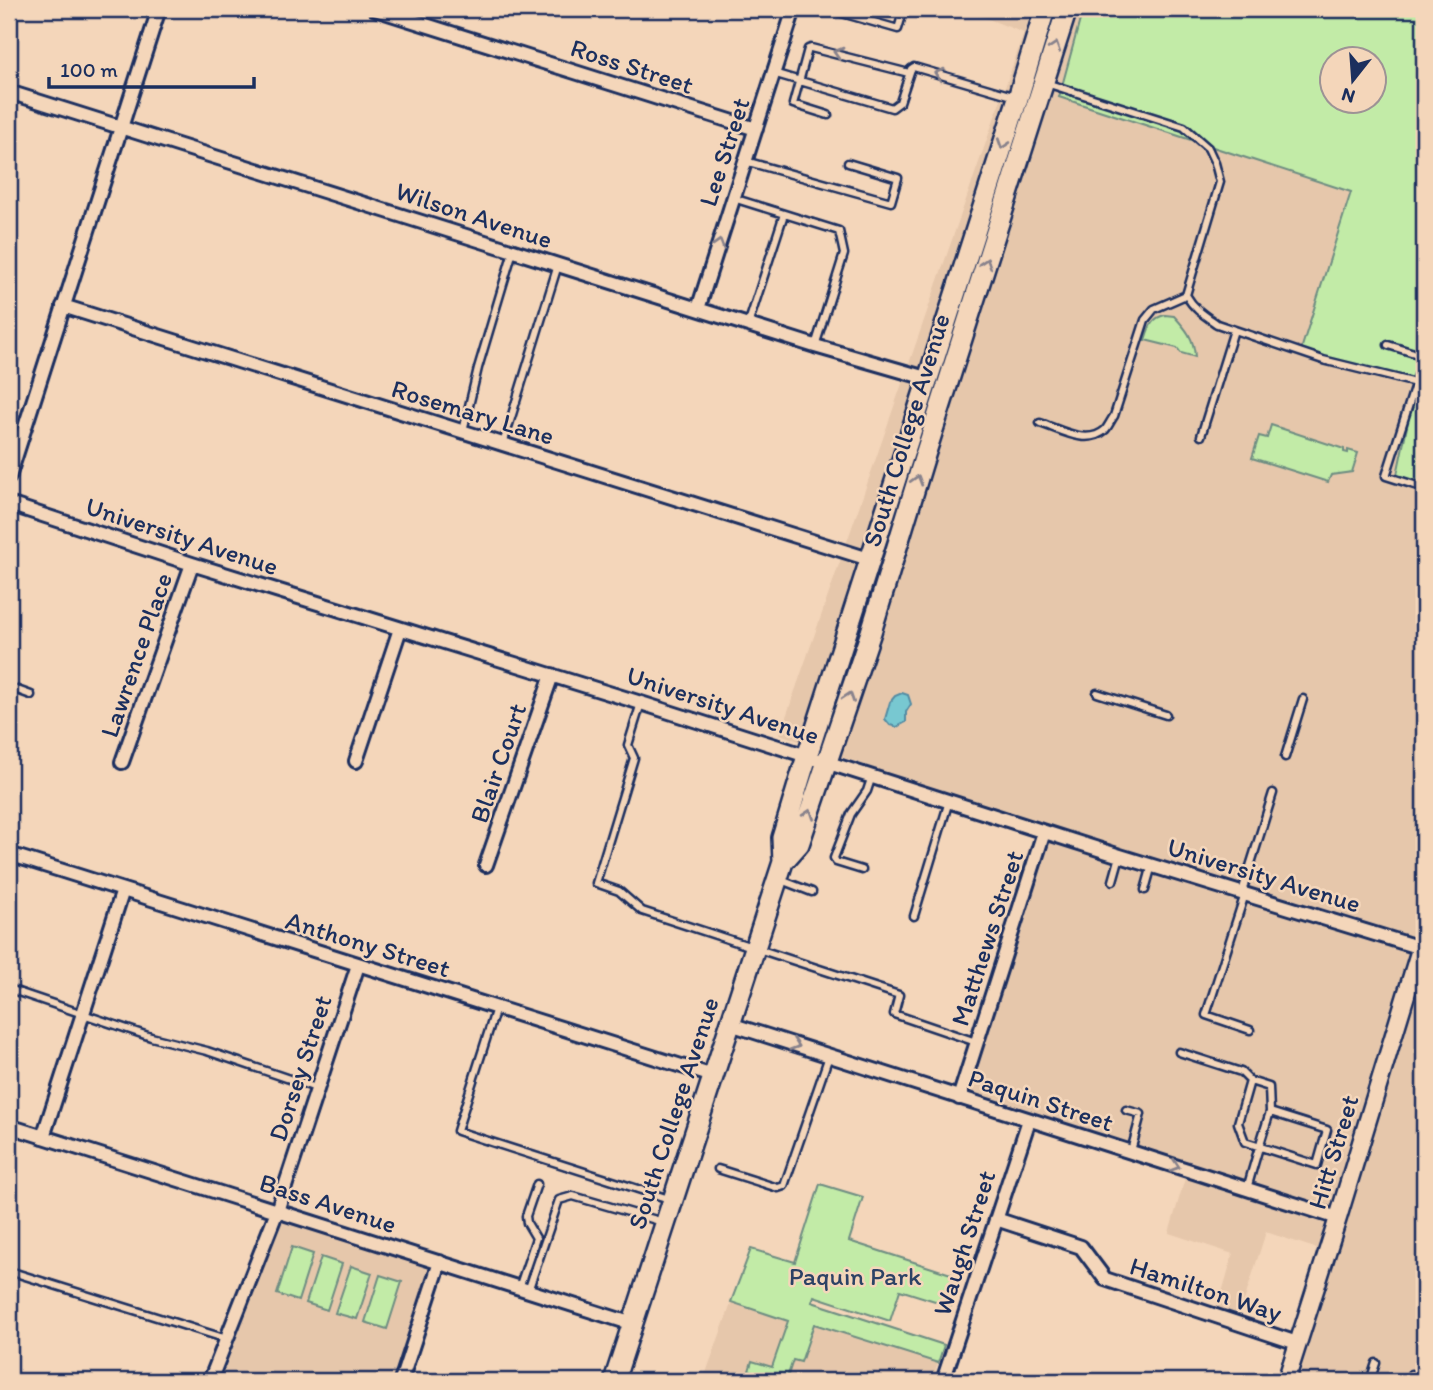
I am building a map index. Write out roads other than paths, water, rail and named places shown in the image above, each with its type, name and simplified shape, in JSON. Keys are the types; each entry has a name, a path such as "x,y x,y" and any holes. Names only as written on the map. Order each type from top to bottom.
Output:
{"main road":[{"name":"South College Avenue","path":"614,1381 780,870 782,838 807,755 1045,9"},
{"name":"South College Avenue","path":"780,870 799,844 828,762 1067,9"}],"street":[{"path":"9,477 159,9"},
{"name":"Ross Street","path":"375,9 756,129"},
{"name":"Lee Street","path":"698,309 794,9"},
{"name":"Wilson Avenue","path":"9,92 926,379"},
{"name":"Rosemary Lane","path":"63,306 869,559"},
{"name":"University Avenue","path":"9,504 1120,856 1423,944"},
{"name":"Lawrence Place","path":"122,762 192,564"},
{"path":"356,761 400,629"},
{"name":"Blair Court","path":"486,865 552,675"},
{"name":"Matthews Street","path":"959,1098 1044,832"},
{"name":"Anthony Street","path":"9,854 713,1076"},
{"path":"43,1137 123,890"},
{"name":"Hitt Street","path":"1286,1381 1423,944"},
{"name":"Dorsey Street","path":"210,1381 278,1211 358,965"},
{"name":"Paquin Street","path":"730,1024 1339,1218"},
{"name":"Waugh Street","path":"943,1381 1029,1119"},
{"name":"Bass Avenue","path":"10,1131 43,1137 633,1324"},
{"name":"Hamilton Way","path":"996,1219 1081,1247 1105,1279 1297,1343"},
{"path":"401,1381 440,1262"}],"lane":[{"path":"828,9 898,29 904,9"},
{"path":"828,115 793,104 808,50 814,47 909,74"},
{"path":"773,73 892,108 900,102 911,69 917,67 1018,98"},
{"path":"1044,82 1184,127 1208,148 1220,182 1186,295 1193,307 1217,324 1322,360 1416,383"},
{"path":"745,161 891,202 898,178 848,163"},
{"path":"733,198 839,231 844,254 815,346"},
{"path":"748,325 784,214"},
{"path":"463,432 478,368 513,251"},
{"path":"502,445 558,265"},
{"path":"1040,423 1079,436 1090,437 1105,430 1114,416 1145,320 1154,309 1186,295"},
{"path":"1202,436 1234,330"},
{"path":"1388,345 1424,356 1386,476 1424,488"},
{"path":"9,687 31,695"},
{"path":"1097,693 1166,715"},
{"path":"1284,757 1303,699"},
{"path":"641,703 628,745 634,758 596,883 619,891 642,911 899,995 894,1014 977,1042"},
{"path":"862,870 836,862 834,858 851,814 867,791 872,776"},
{"path":"1250,1030 1206,1015 1273,793"},
{"path":"915,916 949,801"},
{"path":"1113,881 1120,856"},
{"path":"1145,890 1152,865"},
{"path":"780,870 812,892"},
{"path":"9,989 151,1037 207,1051 317,1088"},
{"path":"496,1008 457,1131 673,1200"},
{"path":"1179,1052 1241,1072 1250,1081 1269,1087 1270,1112 1247,1189"},
{"path":"719,1169 778,1188 784,1186 829,1056"},
{"path":"1250,1081 1238,1123 1245,1142 1317,1165 1327,1130 1270,1112"},
{"path":"1126,1110 1141,1114 1131,1152"},
{"path":"524,1289 536,1238 526,1216 537,1184"},
{"path":"524,1289 559,1200 573,1196 665,1223"},
{"path":"9,1271 227,1339"},
{"path":"1370,1381 1376,1363"}],"water":[{"path":"902,693 908,695 911,704 906,712 906,722 897,727 890,725 885,719 890,702"}],"park label":[{"name":"Paquin Park","path":"855,1276"}]}
